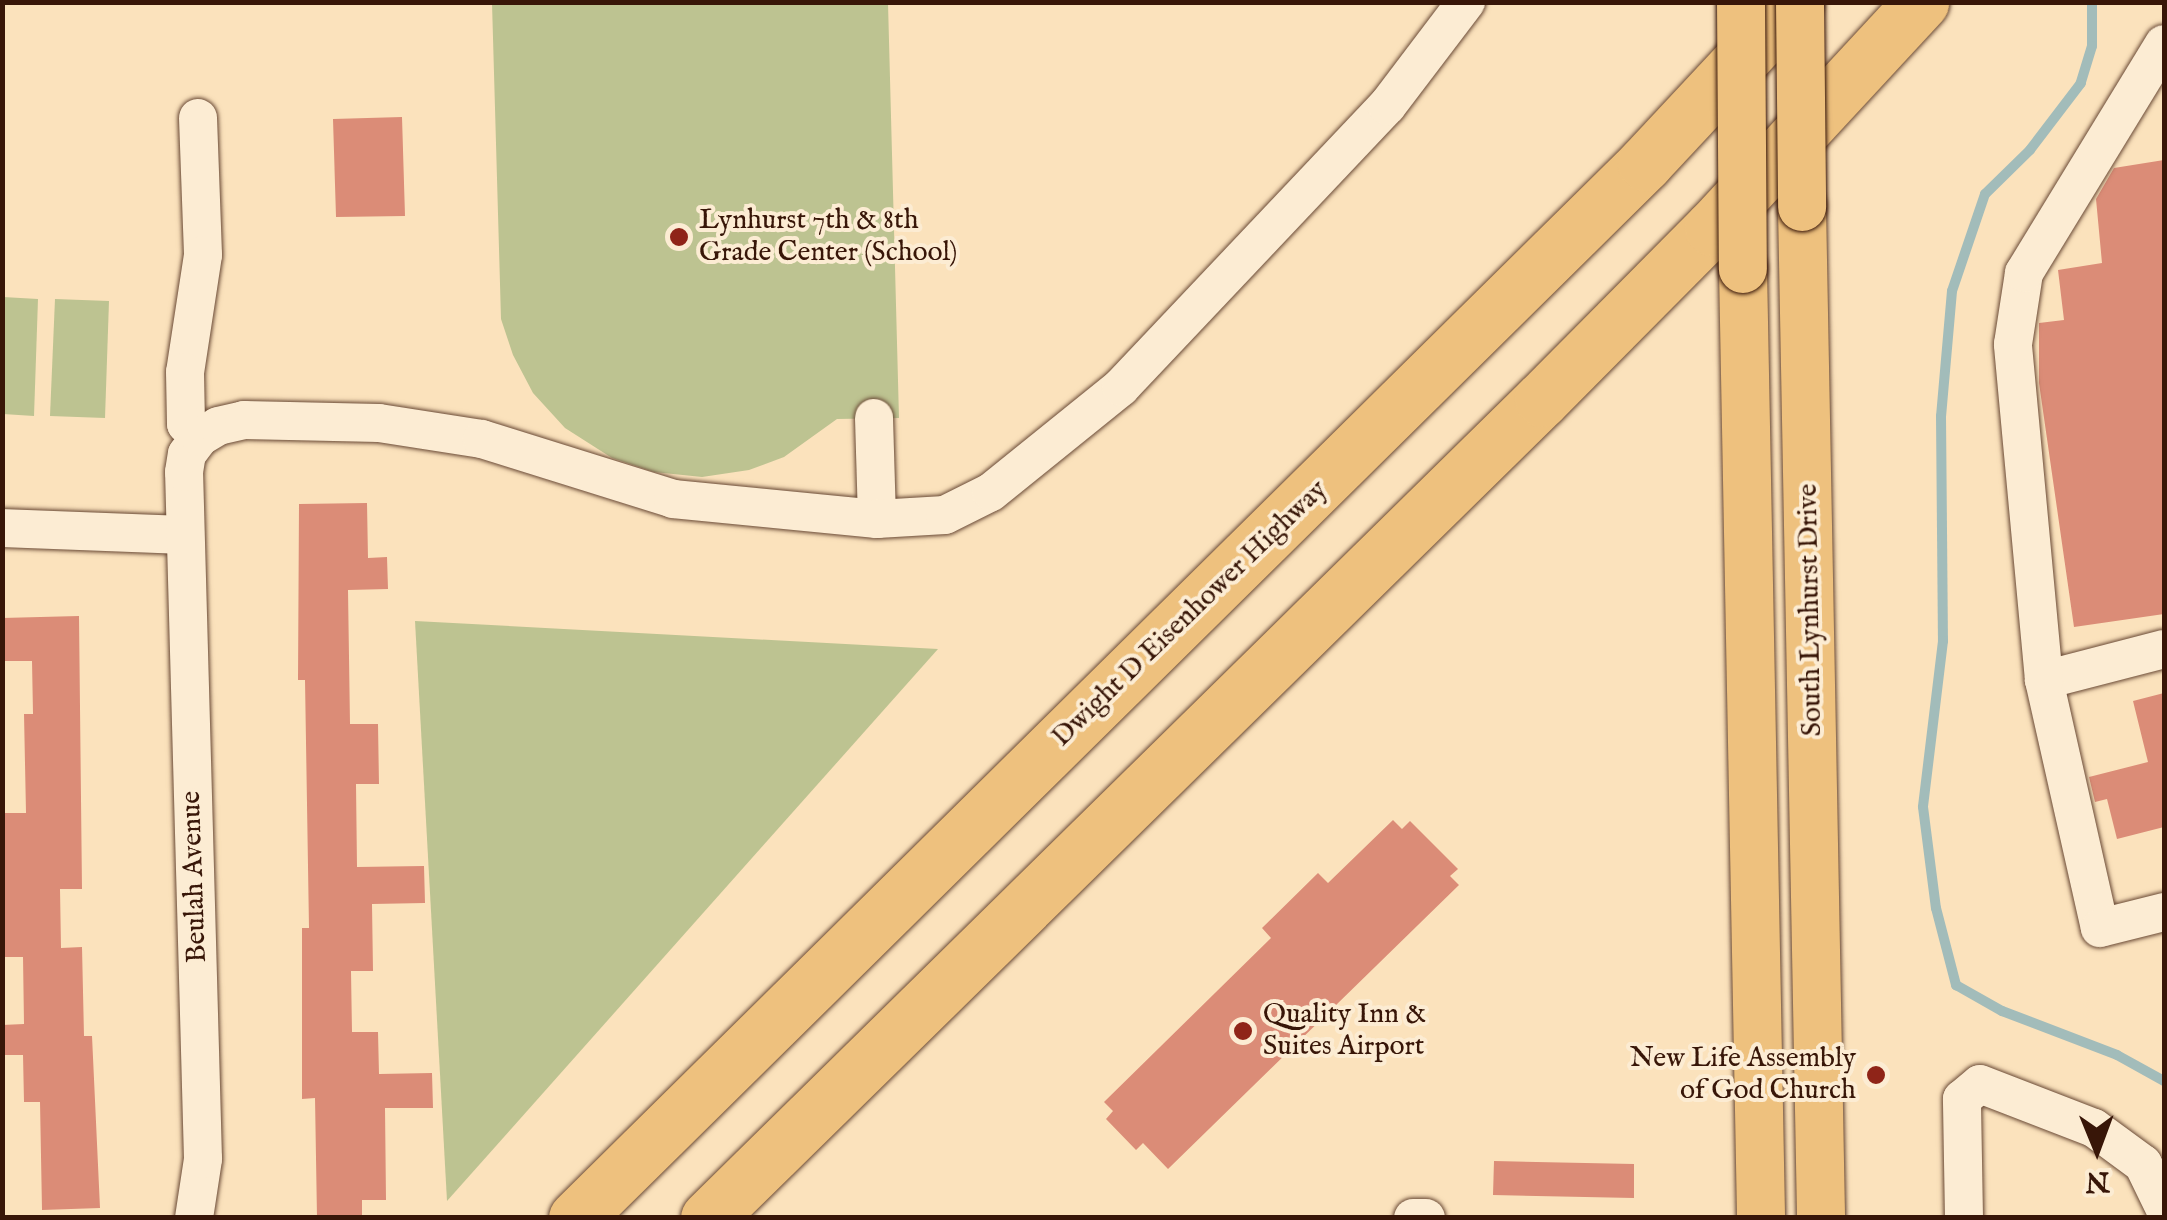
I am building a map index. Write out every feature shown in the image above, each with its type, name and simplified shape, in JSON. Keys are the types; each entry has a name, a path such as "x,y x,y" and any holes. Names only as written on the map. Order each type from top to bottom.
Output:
{"highway":[{"name":"Dwight D Eisenhower Highway","path":"576,1218 1631,177 1798,2"},
{"path":"708,1218 1712,228 1921,2"}],"main road":[{"path":"1740,2 1761,1218"},
{"name":"South Lynhurst Drive","path":"1798,2 1822,1218"}],"street":[{"path":"198,118 203,255 185,372 186,424 200,437 228,422 244,420 379,423 482,439 660,497 877,518 945,515 969,504 1088,418 1386,106 1466,2"},
{"path":"2164,44 2024,273 2013,344 2044,680 2100,928 2164,912"},
{"path":"874,418 877,518"},
{"name":"Beulah Avenue","path":"194,1218 203,1159 184,472 187,454 200,437"},
{"path":"2,528 185,535"},
{"path":"2044,680 2164,649"},
{"path":"1964,1218 1962,1099 1980,1084 2094,1128 2143,1164 2164,1208"},
{"path":"1414,1218 1426,1218"}],"green space":[{"path":"492,3 888,3 899,418 837,419 784,457 749,470 702,477 654,472 612,458 565,428 533,393 513,355 501,319"},
{"path":"3,297 38,299 34,416 3,414"},
{"path":"55,299 109,301 105,418 50,416"},
{"path":"415,621 938,649 447,1201"}],"building":[{"path":"402,117 405,216 336,217 333,119"},
{"path":"2164,160 2164,614 2074,627 2039,383 2039,323 2064,320 2058,270 2102,263 2096,199 2114,168"},
{"path":"367,503 368,558 387,557 388,589 348,590 350,724 378,724 379,784 356,784 357,867 424,866 425,903 372,904 373,971 351,971 352,1032 378,1032 379,1074 432,1073 433,1108 385,1108 386,1200 362,1200 362,1218 317,1218 315,1098 302,1099 302,928 309,928 305,680 298,680 299,504"},
{"path":"79,616 82,889 60,889 61,948 82,947 84,1036 92,1036 100,1208 42,1210 40,1102 24,1102 23,1055 2,1055 2,1025 24,1024 23,957 3,957 2,813 26,813 24,714 33,714 32,661 2,661 2,618"},
{"path":"2164,693 2164,827 2117,839 2107,799 2095,802 2089,777 2148,762 2133,701"},
{"name":"Quality Inn & Suites Airport","path":"1393,820 1402,829 1410,821 1458,869 1450,876 1459,885 1168,1169 1143,1143 1136,1150 1106,1119 1113,1111 1104,1102 1271,938 1262,928 1318,873 1328,883"},
{"path":"1494,1161 1634,1164 1634,1198 1493,1195"}],"waterway":[{"path":"2092,2 2092,46 2081,83 2030,150 1985,194 1952,291 1941,416 1943,641 1923,807 1936,908 1956,985 2002,1011 2117,1055 2164,1081"}],"place":[{"name":"Lynhurst 7th & 8th Grade Center (School)","path":"679,237"},
{"name":"Quality Inn & Suites Airport","path":"1243,1031"},
{"name":"New Life Assembly of God Church","path":"1876,1075"}]}
